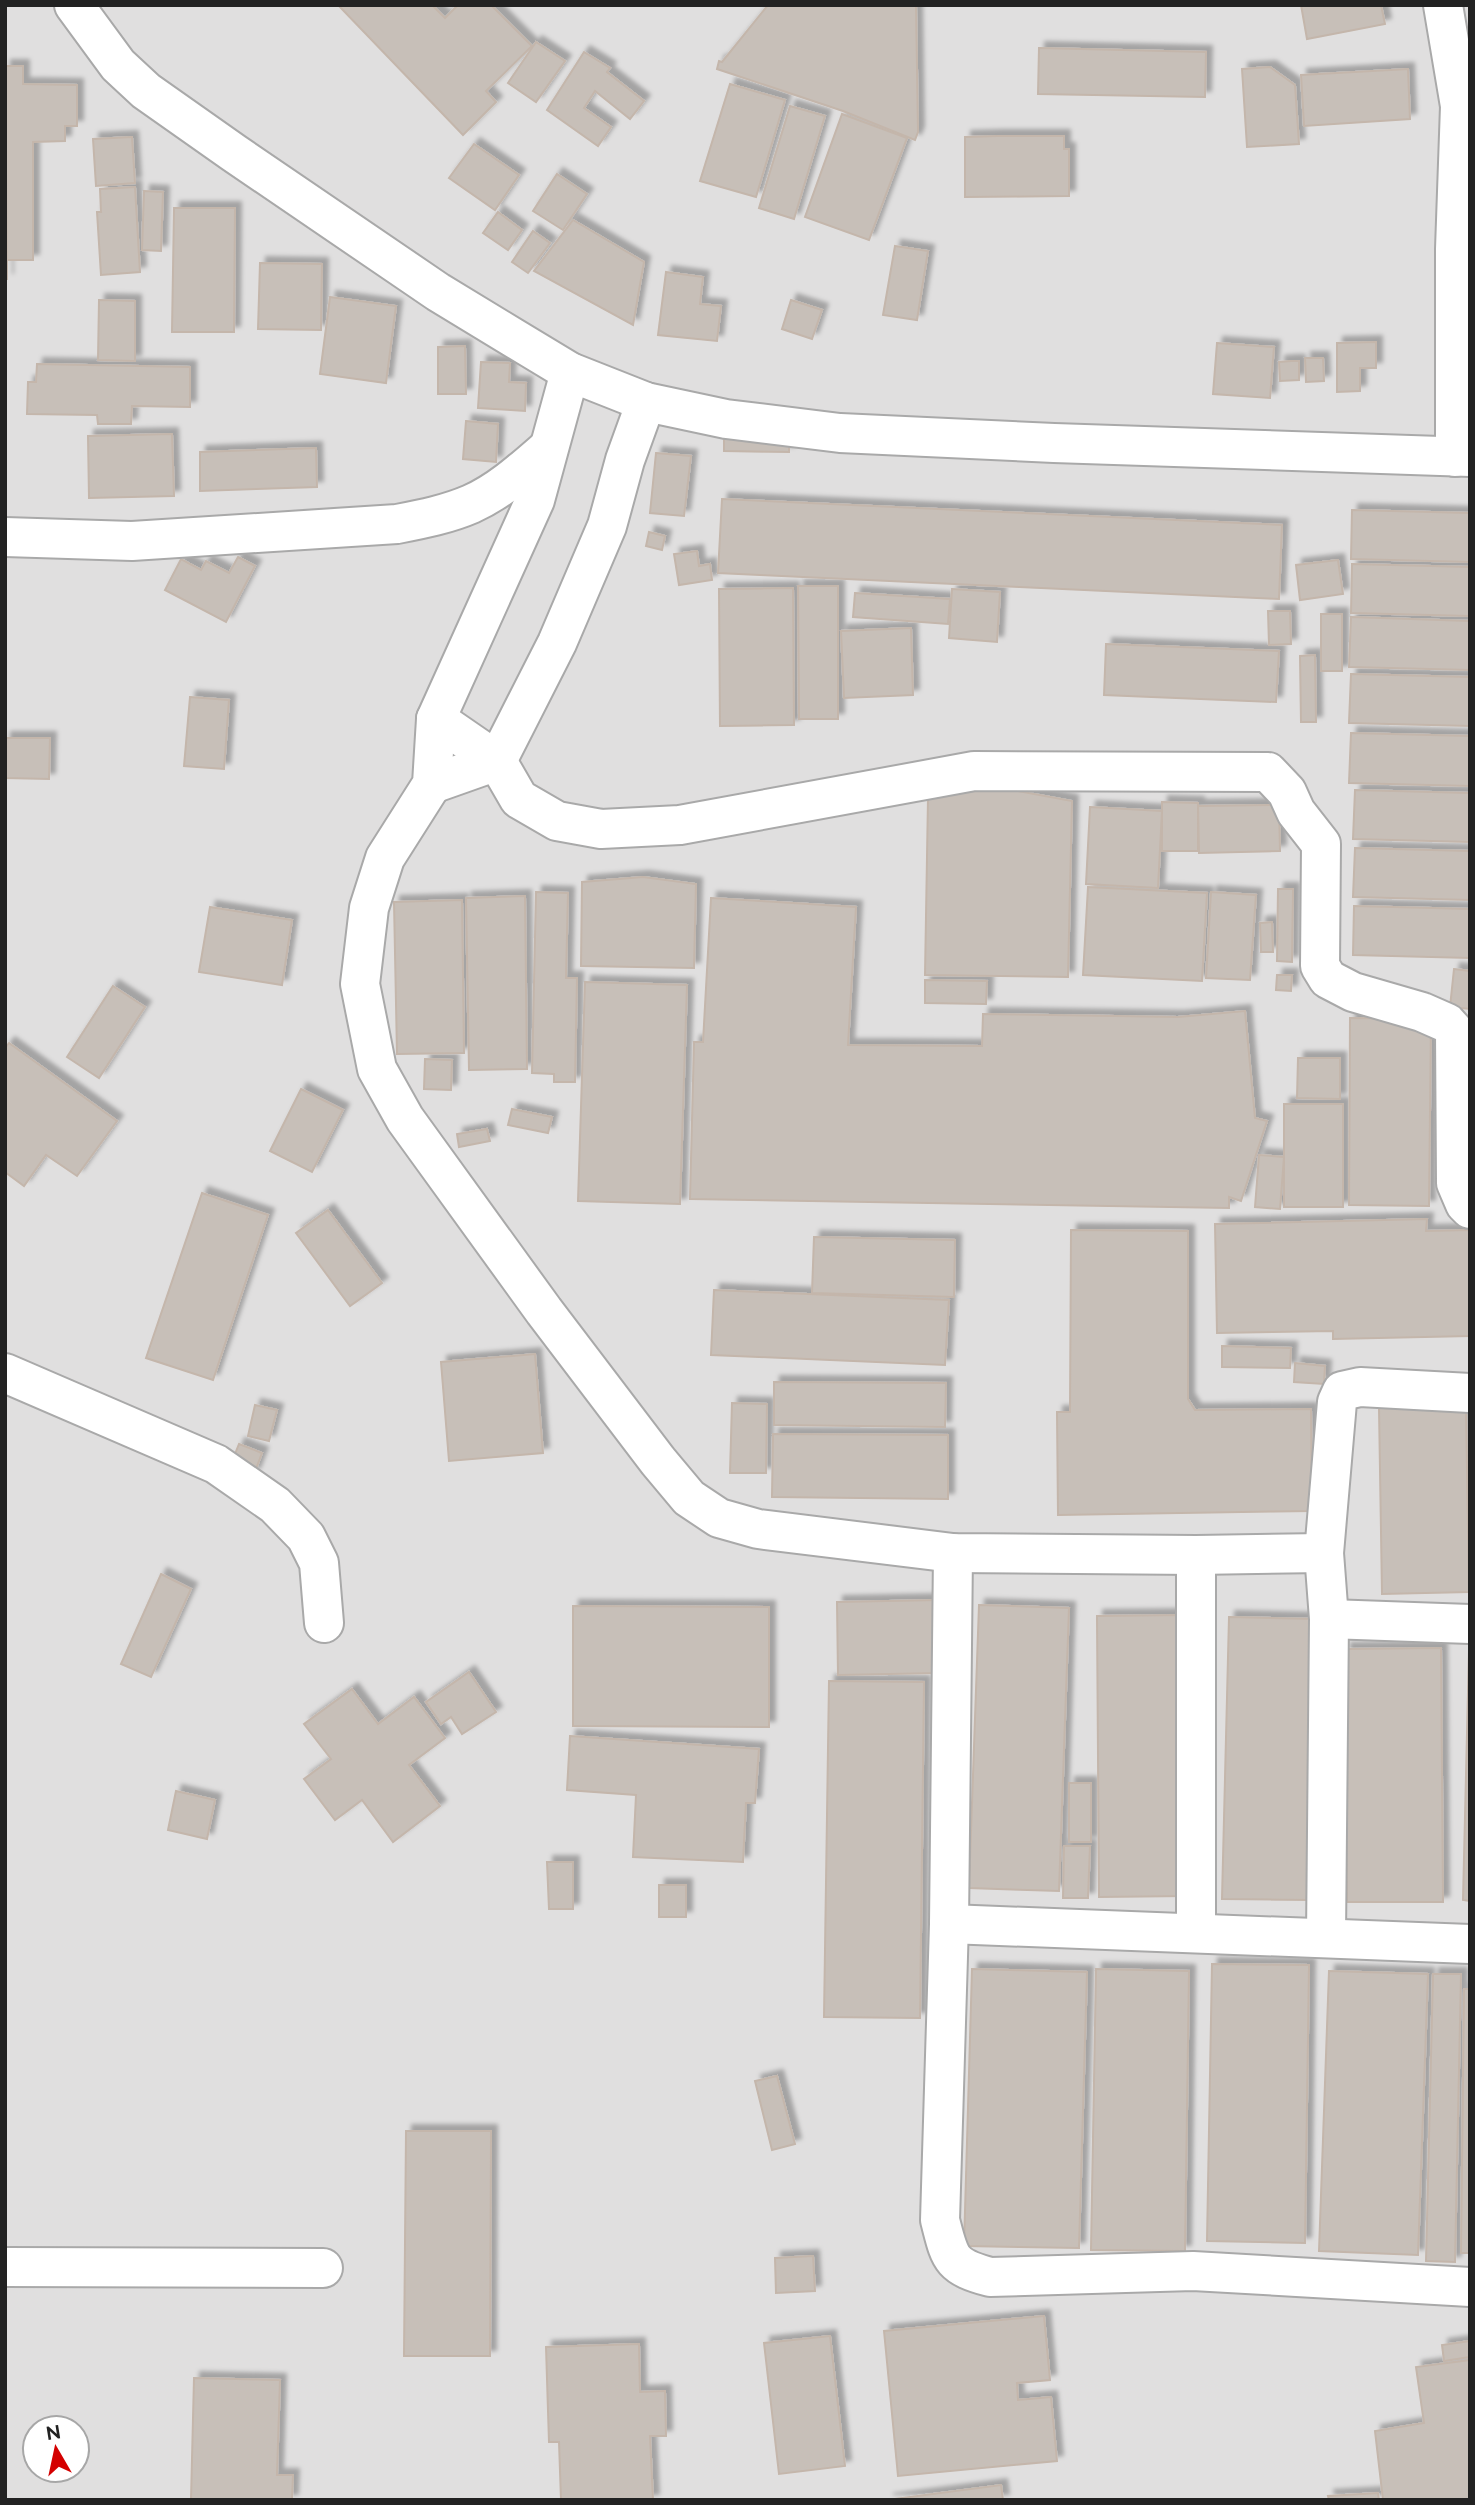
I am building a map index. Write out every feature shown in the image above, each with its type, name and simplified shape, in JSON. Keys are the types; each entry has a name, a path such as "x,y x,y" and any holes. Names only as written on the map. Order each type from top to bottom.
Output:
{"street":[{"path":"74,5 118,65 146,91 438,292 570,372 646,401 726,419 840,433 1462,457 1455,249 1460,106 1443,5"},
{"path":"570,372 535,500 436,719 432,784 385,858 369,908 360,984 377,1069 405,1119 552,1322 689,1498 719,1518 758,1529 953,1553 1324,1553"},
{"path":"432,784 497,761 556,643 607,526 625,460 646,401"},
{"path":"5,537 132,541 397,524 436,516 473,503 506,483 548,449"},
{"path":"436,719 497,761 519,799 556,821 601,829 680,825 974,771 1268,772 1287,792 1296,812 1321,844 1320,966 1328,979 1353,992 1422,1012 1447,1023 1455,1032 1456,1183 1470,1209"},
{"path":"5,1373 216,1464 275,1504 306,1537 319,1563 324,1623"},
{"path":"1326,1937 1329,1619 1324,1553 1337,1402 1342,1391 1360,1387 1470,1393"},
{"path":"953,1553 948,1924 940,2220 949,2256 966,2271 990,2277 1193,2271 1470,2287"},
{"path":"1196,1555 1196,1933"},
{"path":"1329,1619 1470,1624"},
{"path":"948,1924 1470,1944"},
{"path":"5,2267 323,2268"}],"shaded area":[{"path":"5,5 1470,5 1470,2500 5,2500"}],"building":[{"path":"338,5 432,5 445,18 458,5 491,5 532,46 486,91 496,102 463,135"},
{"path":"768,5 916,5 918,132 915,140 843,111 717,69 719,61 722,62"},
{"path":"1301,5 1381,5 1385,24 1307,39"},
{"path":"536,42 565,61 536,102 508,83"},
{"path":"1039,48 1206,52 1205,97 1038,94"},
{"path":"584,52 610,68 607,72 644,101 630,119 595,91 584,108 611,127 598,146 547,110"},
{"path":"5,66 23,66 23,84 77,85 77,126 65,126 65,141 33,142 33,260 7,260 7,280"},
{"path":"1270,67 1295,85 1299,144 1247,147 1242,69"},
{"path":"1408,69 1410,119 1304,126 1301,75"},
{"path":"730,84 785,100 756,197 700,181"},
{"path":"790,106 825,116 794,219 759,208"},
{"path":"842,114 907,138 869,240 805,217"},
{"path":"1064,136 1064,149 1069,149 1069,196 965,197 965,137"},
{"path":"132,137 135,183 96,186 93,139"},
{"path":"474,144 519,175 495,210 449,178"},
{"path":"557,174 587,194 563,230 533,211"},
{"path":"135,187 140,272 101,275 97,212 101,212 100,189"},
{"path":"144,191 163,192 161,251 142,250"},
{"path":"174,208 235,208 234,332 172,332"},
{"path":"498,212 522,230 508,250 483,233"},
{"path":"573,220 644,262 633,325 534,271"},
{"path":"533,231 550,243 528,273 512,262"},
{"path":"895,246 928,251 917,320 883,315"},
{"path":"260,263 322,264 321,330 258,329"},
{"path":"666,272 703,277 700,304 721,306 717,341 658,335"},
{"path":"330,297 396,306 386,383 320,374"},
{"path":"99,300 135,301 135,361 98,360"},
{"path":"791,300 822,310 812,339 782,329"},
{"path":"1376,342 1376,368 1360,368 1360,391 1337,392 1337,343"},
{"path":"1217,343 1274,347 1270,398 1213,394"},
{"path":"465,346 466,394 438,394 438,347"},
{"path":"1305,358 1323,358 1324,381 1306,382"},
{"path":"1299,361 1299,380 1280,381 1279,362"},
{"path":"481,362 510,363 509,382 526,383 525,411 478,408"},
{"path":"37,364 190,367 190,407 132,406 131,424 98,424 97,415 27,414 28,382 36,382"},
{"path":"466,421 498,424 496,462 463,459"},
{"path":"172,434 174,496 89,498 88,436"},
{"path":"724,436 789,437 789,452 724,451"},
{"path":"316,448 317,487 200,491 200,452"},
{"path":"656,453 691,456 684,516 650,513"},
{"path":"722,499 1282,525 1279,599 718,573"},
{"path":"1352,510 1470,513 1470,562 1351,559"},
{"path":"649,532 665,536 662,550 646,546"},
{"path":"697,551 699,566 710,564 712,580 679,585 674,554"},
{"path":"238,557 255,566 226,622 165,590 181,559 201,570 206,561 229,573"},
{"path":"1338,560 1343,594 1300,600 1296,565"},
{"path":"1352,564 1470,567 1470,616 1351,613"},
{"path":"798,586 838,586 838,719 799,719"},
{"path":"793,588 794,725 720,726 719,589"},
{"path":"952,589 1000,592 997,642 949,638"},
{"path":"855,593 950,599 948,624 853,617"},
{"path":"1268,611 1290,611 1291,644 1269,645"},
{"path":"1321,614 1342,614 1342,671 1321,671"},
{"path":"1351,617 1470,621 1470,670 1349,667"},
{"path":"911,628 913,695 844,698 841,631"},
{"path":"1106,644 1279,651 1276,702 1104,695"},
{"path":"1315,655 1316,722 1301,722 1300,656"},
{"path":"1351,674 1470,677 1470,726 1349,723"},
{"path":"190,697 229,700 224,769 184,766"},
{"path":"1351,733 1470,736 1470,786 1349,783"},
{"path":"5,738 50,738 49,779 5,778"},
{"path":"996,787 1072,801 1068,977 925,975 928,798"},
{"path":"1355,790 1470,793 1470,842 1353,839"},
{"path":"1162,802 1198,803 1198,851 1162,851"},
{"path":"1279,805 1280,851 1199,853 1198,806"},
{"path":"1090,807 1162,811 1158,888 1086,884"},
{"path":"1355,848 1470,851 1470,900 1353,897"},
{"path":"643,877 696,884 694,968 581,966 582,882"},
{"path":"1088,887 1207,893 1202,981 1083,975"},
{"path":"1278,889 1293,889 1292,962 1277,961"},
{"path":"536,892 568,893 566,978 577,978 575,1082 554,1082 554,1074 532,1073"},
{"path":"1211,892 1256,895 1250,980 1206,978"},
{"path":"525,896 527,1069 469,1070 466,898"},
{"path":"711,898 856,907 848,1045 982,1046 983,1014 1178,1017 1245,1011 1255,1118 1267,1121 1241,1201 1229,1197 1229,1208 690,1199 694,1042 703,1042"},
{"path":"462,900 464,1053 397,1054 394,902"},
{"path":"1354,906 1470,909 1470,958 1353,955"},
{"path":"210,907 292,920 282,985 199,972"},
{"path":"1272,922 1273,952 1261,952 1260,923"},
{"path":"1454,969 1470,971 1470,1009 1450,1007"},
{"path":"1277,975 1292,975 1291,991 1276,990"},
{"path":"925,980 987,981 986,1004 925,1003"},
{"path":"585,982 687,985 680,1204 578,1201"},
{"path":"113,986 145,1007 99,1078 67,1057"},
{"path":"1350,1018 1431,1019 1429,1206 1349,1205"},
{"path":"9,1043 117,1121 77,1176 46,1155 24,1186 5,1172 5,1048"},
{"path":"1298,1058 1340,1058 1340,1099 1297,1098"},
{"path":"425,1059 452,1060 451,1090 424,1089"},
{"path":"301,1089 343,1110 312,1172 270,1151"},
{"path":"1284,1104 1343,1104 1343,1207 1284,1207"},
{"path":"512,1109 552,1117 548,1133 508,1125"},
{"path":"487,1129 490,1141 459,1147 457,1134"},
{"path":"1259,1155 1284,1157 1280,1209 1255,1207"},
{"path":"202,1193 268,1215 213,1380 146,1358"},
{"path":"328,1210 382,1283 350,1306 296,1233"},
{"path":"1427,1219 1426,1231 1470,1230 1470,1336 1333,1339 1333,1331 1217,1333 1215,1224"},
{"path":"1071,1230 1188,1231 1188,1399 1195,1410 1311,1409 1312,1511 1058,1515 1057,1412 1070,1412"},
{"path":"814,1237 955,1240 954,1297 812,1293"},
{"path":"714,1290 949,1300 945,1365 711,1355"},
{"path":"1222,1346 1291,1348 1290,1368 1222,1367"},
{"path":"535,1354 543,1453 449,1461 441,1362"},
{"path":"1295,1363 1325,1366 1324,1384 1294,1382"},
{"path":"774,1382 946,1383 945,1427 774,1425"},
{"path":"732,1403 767,1404 766,1473 730,1473"},
{"path":"255,1405 277,1410 269,1441 248,1436"},
{"path":"1466,1407 1469,1592 1382,1594 1379,1408"},
{"path":"773,1434 948,1435 948,1499 772,1497"},
{"path":"239,1444 262,1453 254,1474 231,1464"},
{"path":"161,1574 191,1589 151,1677 121,1664"},
{"path":"940,1600 940,1673 838,1675 837,1602"},
{"path":"979,1605 1069,1608 1059,1891 969,1888"},
{"path":"573,1606 769,1607 769,1727 573,1726"},
{"path":"1185,1615 1187,1896 1099,1897 1097,1616"},
{"path":"1229,1617 1318,1619 1311,1900 1222,1899"},
{"path":"1441,1648 1443,1902 1347,1902 1345,1649"},
{"path":"1470,1650 1470,1901 1463,1900"},
{"path":"469,1672 496,1712 462,1734 451,1717 441,1724 426,1702"},
{"path":"829,1681 924,1682 920,2018 824,2017"},
{"path":"352,1689 378,1724 414,1697 445,1738 409,1765 440,1806 393,1842 362,1800 335,1820 304,1779 331,1759 304,1724"},
{"path":"570,1736 759,1749 755,1803 746,1803 743,1862 633,1857 636,1795 567,1790"},
{"path":"1069,1783 1091,1783 1091,1842 1069,1842"},
{"path":"176,1791 215,1800 207,1839 168,1830"},
{"path":"1064,1846 1090,1846 1088,1898 1063,1898"},
{"path":"547,1862 573,1862 573,1909 549,1909"},
{"path":"659,1885 686,1885 686,1917 659,1917"},
{"path":"1212,1964 1309,1965 1305,2243 1207,2241"},
{"path":"972,1969 1087,1972 1079,2248 964,2246"},
{"path":"1096,1969 1189,1971 1185,2251 1091,2250"},
{"path":"1329,1971 1428,1974 1418,2255 1319,2251"},
{"path":"1433,1974 1461,1974 1455,2262 1426,2261"},
{"path":"1464,1989 1470,1989 1470,2253 1461,2253"},
{"path":"777,2076 795,2144 772,2150 755,2081"},
{"path":"406,2131 491,2131 490,2356 404,2356"},
{"path":"813,2256 815,2291 776,2293 775,2258"},
{"path":"1044,2316 1050,2380 1017,2383 1018,2400 1051,2397 1057,2461 898,2476 884,2331"},
{"path":"830,2336 845,2466 779,2474 764,2343"},
{"path":"1470,2341 1470,2357 1444,2361 1442,2345"},
{"path":"639,2344 640,2392 665,2391 666,2436 650,2436 653,2500 561,2500 559,2442 549,2442 546,2347"},
{"path":"1470,2360 1470,2500 1383,2500 1375,2431 1424,2423 1416,2367"},
{"path":"194,2378 280,2380 277,2475 293,2475 292,2500 191,2500"},
{"path":"1001,2485 1003,2500 887,2500"},
{"path":"1378,2493 1379,2500 1329,2500 1328,2496"}]}
